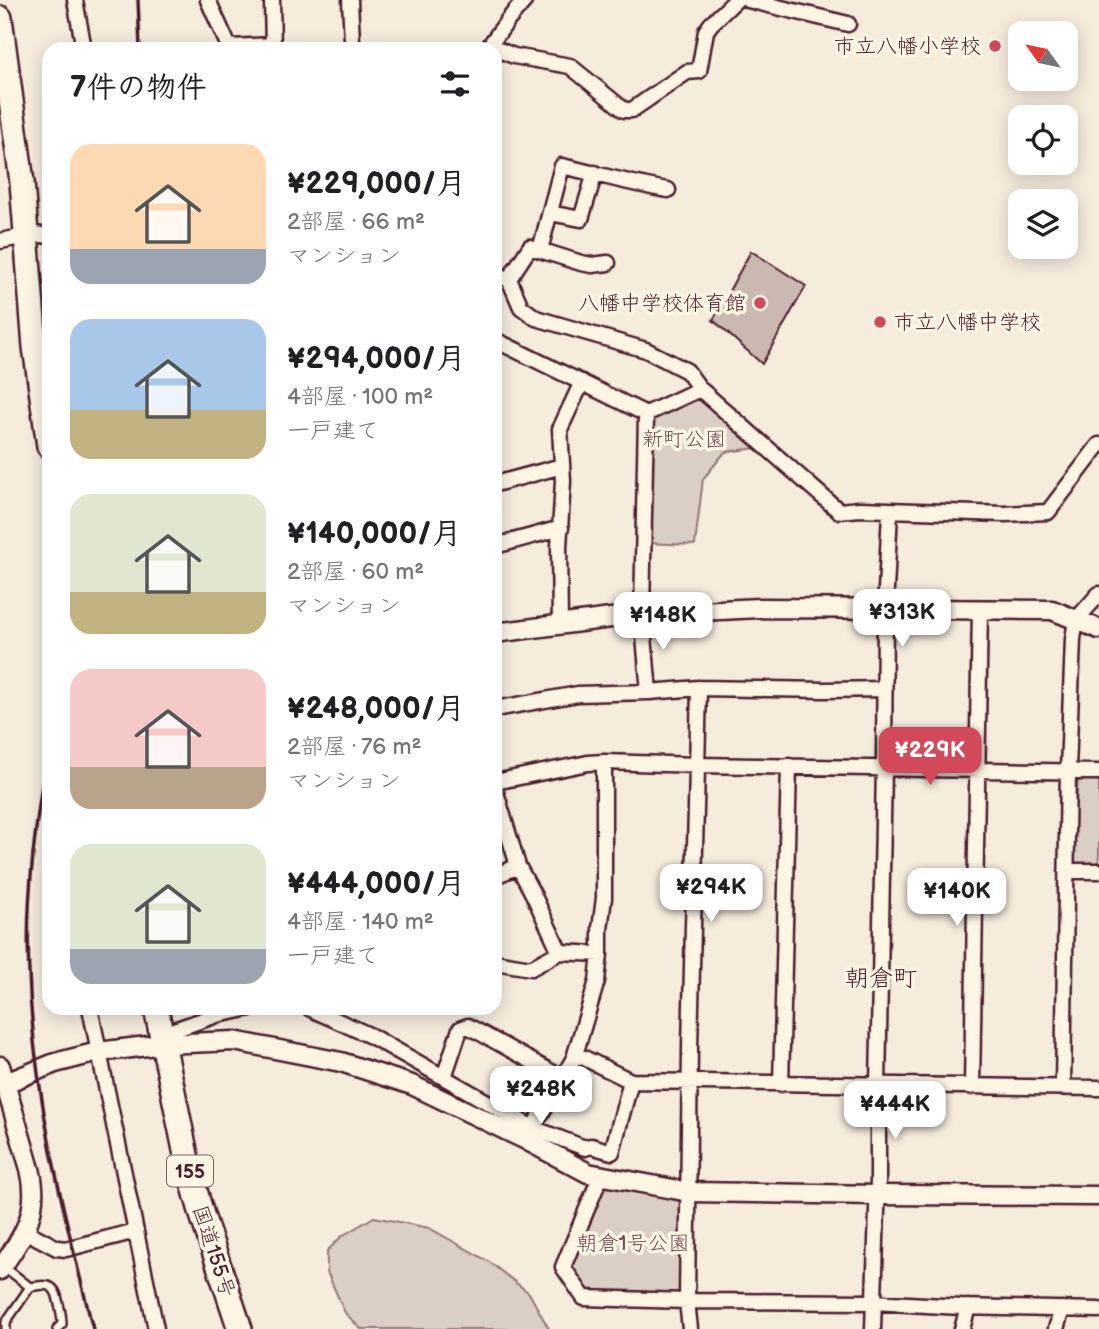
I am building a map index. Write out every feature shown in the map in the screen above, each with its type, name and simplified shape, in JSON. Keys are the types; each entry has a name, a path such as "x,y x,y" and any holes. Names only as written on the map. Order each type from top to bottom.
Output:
{"highway":[{"path":"0,18 14,121 38,236 35,346 42,396"},
{"name":"国道155号","path":"158,1015 188,1165 240,1329"}],"street":[{"path":"75,0 83,42"},
{"path":"208,0 227,42"},
{"path":"272,0 273,42"},
{"path":"350,0 352,42"},
{"path":"492,42 525,0"},
{"path":"502,52 570,66 624,110 632,110 687,72 699,71 706,31 736,0"},
{"path":"748,0 848,24"},
{"path":"540,250 562,166 667,190"},
{"path":"550,213 581,219 595,173"},
{"path":"0,241 38,236"},
{"path":"608,263 581,263 530,247 502,277 521,307 536,318 646,350 688,371 701,389 839,511 860,509 1004,514 1048,512 1099,445"},
{"path":"502,343 646,414"},
{"path":"560,624 560,429 582,382"},
{"path":"646,414 701,389"},
{"path":"646,414 642,614 649,692"},
{"path":"502,482 562,466"},
{"path":"873,1329 885,610 890,512"},
{"path":"502,544 561,528"},
{"path":"1063,1087 1073,639 1076,620 1099,594"},
{"path":"502,632 642,614 760,608 1052,610 1099,629"},
{"path":"972,1087 980,609"},
{"path":"502,708 578,694 699,688 884,689"},
{"path":"690,1329 687,1301 690,1034 699,688"},
{"path":"502,781 604,762 1099,772"},
{"path":"529,1134 576,1054 597,981 604,898 604,762"},
{"path":"782,1084 789,766"},
{"path":"502,812 518,866 560,952"},
{"path":"502,873 518,866"},
{"path":"1066,871 1099,871"},
{"path":"502,963 531,968 560,952 600,954"},
{"path":"91,1015 156,1329"},
{"path":"1,1268 31,1217 34,1184 1,1080 55,1063 163,1039 221,1015"},
{"path":"324,1015 371,1036 444,1077 588,1173 689,1192 1099,1196"},
{"path":"444,1077 460,1029 468,1026 562,1078"},
{"path":"163,1039 234,1041 341,1062 412,1085 529,1134 612,1152 631,1082"},
{"path":"576,1054 631,1082 1099,1088"},
{"path":"601,1175 563,1266 584,1298 1099,1310"},
{"path":"25,1231 57,1248 66,1249 136,1231"},
{"path":"962,1329 968,1307"},
{"path":"1056,1329 1062,1309"}],"lane":[{"path":"1,1268 30,1287"},
{"path":"6,1329 6,1322 30,1287 38,1285 54,1289 62,1316 62,1324 57,1329"}],"green space":[{"name":"新町公園","path":"700,389 766,447 725,452 703,479 695,545 643,543 646,414"},
{"path":"1078,779 1099,779 1099,867 1071,864"},
{"name":"朝倉1号公園","path":"601,1175 689,1192 687,1301 584,1298 563,1267"},
{"path":"374,1217 429,1228 488,1261 529,1293 549,1329 361,1329 345,1313 327,1272 327,1251 342,1236"}],"building":[{"name":"八幡中学校体育館","path":"751,251 806,286 762,364 713,320"}],"railway":[{"path":"138,0 140,42"},
{"path":"42,785 30,884 28,943 36,1063 51,1152 93,1329"}],"place":[{"name":"市立八幡小学校","path":"995,46"},
{"name":"八幡中学校体育館","path":"760,303"},
{"name":"市立八幡中学校","path":"880,322"}],"district":[{"name":"朝倉町","path":"881,978"}]}
